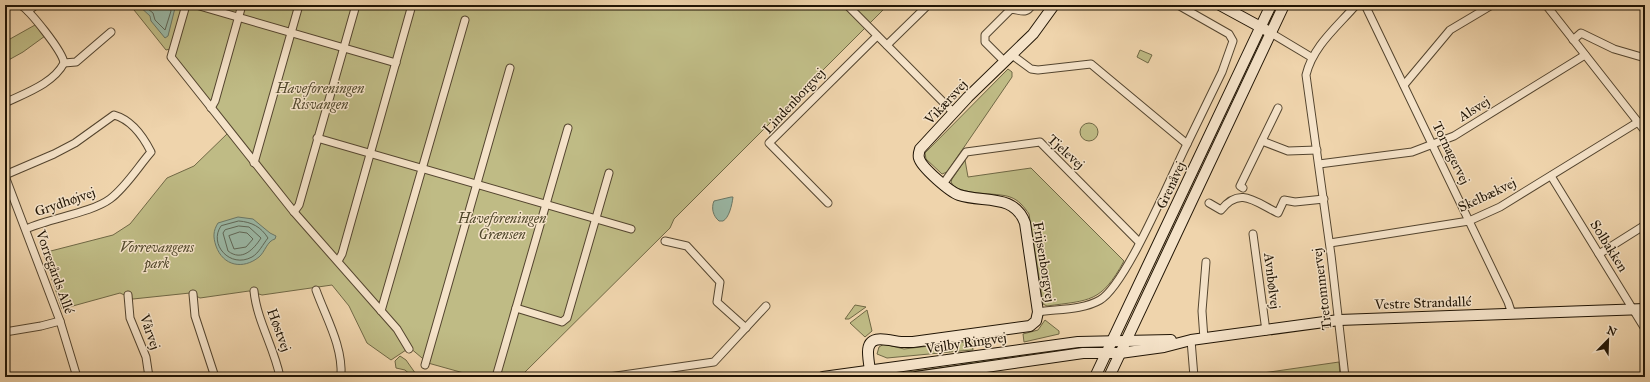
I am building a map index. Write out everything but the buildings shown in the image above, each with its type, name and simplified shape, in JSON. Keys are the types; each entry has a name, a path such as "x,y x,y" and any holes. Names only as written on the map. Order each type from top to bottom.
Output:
{"street":[{"path":"5,103 38,87 57,73 64,62 61,52 28,11 20,5"},
{"path":"28,11 36,5"},
{"path":"186,5 171,57 294,212 397,329 409,349"},
{"path":"196,5 396,63"},
{"path":"211,108 215,101 242,5"},
{"path":"254,163 299,5"},
{"path":"294,212 299,205 356,5"},
{"path":"338,261 342,254 412,5"},
{"path":"847,5 954,113"},
{"path":"887,45 928,5"},
{"path":"1032,5 1027,11 1022,12 1011,9 985,35 985,42 1009,59 1031,69 1038,70 1091,64 1187,144"},
{"name":"Vikærsvej","path":"923,164 918,157 919,151 968,97 1009,59 1033,34 1054,5"},
{"path":"1038,312 1089,304 1100,300 1109,293 1117,283 1140,242 1222,72 1233,41 1229,34 1178,5"},
{"name":"Grenåvej","path":"1095,377 1271,5"},
{"name":"Grenåvej","path":"1109,377 1284,5"},
{"name":"Tretommervej","path":"1345,377 1330,243 1306,84 1306,75 1312,58 1319,46 1356,5"},
{"name":"Tornagervej","path":"1365,5 1508,302 1512,314"},
{"path":"1404,85 1450,30 1492,5"},
{"path":"1546,5 1645,131"},
{"path":"1228,7 1312,58"},
{"path":"381,311 465,20"},
{"path":"64,62 76,62 111,32"},
{"path":"1573,40 1581,33 1614,48 1645,58"},
{"name":"Lindenborgvej","path":"828,203 768,143 877,36"},
{"name":"Alsvej","path":"1319,164 1412,152 1433,145 1454,136 1585,55"},
{"path":"425,365 510,68"},
{"path":"1243,188 1240,186 1278,108"},
{"name":"Grydhøjvej","path":"5,176 75,143 114,115 125,119 134,126 151,152 110,199 97,206 46,221 26,229"},
{"name":"Skelbækvej","path":"1330,243 1469,221 1500,207 1638,122"},
{"path":"496,377 568,128"},
{"path":"317,138 631,229"},
{"name":"Tjelevej","path":"943,184 966,152 1040,142 1140,242"},
{"path":"1262,142 1288,151 1317,150"},
{"name":"Frijsenborgvej","path":"871,374 869,347 877,339 881,338 901,342 914,342 1030,326 1036,321 1038,312 1025,223 1019,212 1004,202 959,195 951,192 923,164"},
{"path":"516,308 562,322 565,321 609,173"},
{"name":"Vorregårds Allé","path":"5,176 60,321 77,377"},
{"name":"Solbakken","path":"1551,176 1645,329"},
{"path":"1209,204 1221,210 1231,200 1242,197 1278,213 1284,200 1295,202 1324,199"},
{"path":"1599,254 1645,225"},
{"name":"Avnbølvej","path":"1253,234 1266,331"},
{"path":"665,241 686,246 720,282 716,302 746,328"},
{"path":"1204,339 1202,311 1206,262"},
{"path":"316,290 337,342 341,356 342,377"},
{"name":"Høstvej","path":"254,291 259,317 276,358 280,377"},
{"path":"194,294 195,316 215,377"},
{"name":"Vårvej","path":"128,295 130,318 146,357 149,377"},
{"path":"609,377 712,363 719,358 766,306"},
{"name":"Vestre Strandallé","path":"1112,340 1204,339 1338,320 1645,309"},
{"path":"5,332 60,321"},
{"name":"Vejlby Ringvej","path":"823,377 871,374 1078,342 1112,340"},
{"path":"1191,340 1194,377"},
{"name":"Vestre Strandallé","path":"1120,353 1164,347 1191,340"},
{"name":"Vejlby Ringvej","path":"916,377 1082,353 1120,353"}],"green space":[{"path":"135,5 180,5 182,7 170,49 166,50 134,10 137,8"},
{"path":"188,5 888,5 674,219 670,228 520,377 478,377 428,363 409,347 361,284 257,163 174,57"},
{"path":"35,25 45,36 23,52 5,62 5,39 10,39"},
{"path":"1140,50 1152,55 1148,63 1137,57"},
{"path":"1008,69 1012,72 1012,77 947,172 942,174 926,159 925,153"},
{"path":"1089,123 1095,126 1098,132 1095,138 1089,141 1083,138 1080,132 1083,126"},
{"name":"Vorrevangens park","path":"228,133 394,330 406,350 391,360 367,343 349,306 332,285 262,295 249,291 200,298 190,293 133,299 120,293 62,309 43,253 113,235 130,224 167,178 194,166"},
{"path":"965,160 968,177 1031,168 1124,261 1108,285 1093,297 1084,300 1047,306 1043,304 1029,214 1019,202 1013,198 1004,195 969,192 961,190 955,186 951,182 952,179"},
{"path":"855,305 866,307 849,319 845,319"},
{"path":"867,310 872,331 865,337 850,323"},
{"path":"1045,320 1059,331 1059,334 1024,342 1023,334 1038,330"},
{"path":"972,341 973,350 887,358 877,354 879,347 884,344 904,349"},
{"path":"1089,344 1089,346 996,359 959,367 885,377 885,375 961,365 986,358"},
{"path":"400,356 406,360 418,377 413,377 405,370 396,368 395,361"},
{"path":"1339,362 1340,377 1235,377"}],"water":[{"path":"138,5 167,5 175,8 168,36 165,38 151,21 150,16"},
{"path":"733,197 729,214 723,221 719,221 713,212 714,201"},
{"path":"238,217 253,219 276,236 259,257 247,264 240,265 228,262 223,258 216,246 214,237 214,231 218,223"}],"park label":[{"name":"Haveforeningen Risvangen","path":"320,96"},
{"name":"Haveforeningen Grænsen","path":"502,226"}]}
